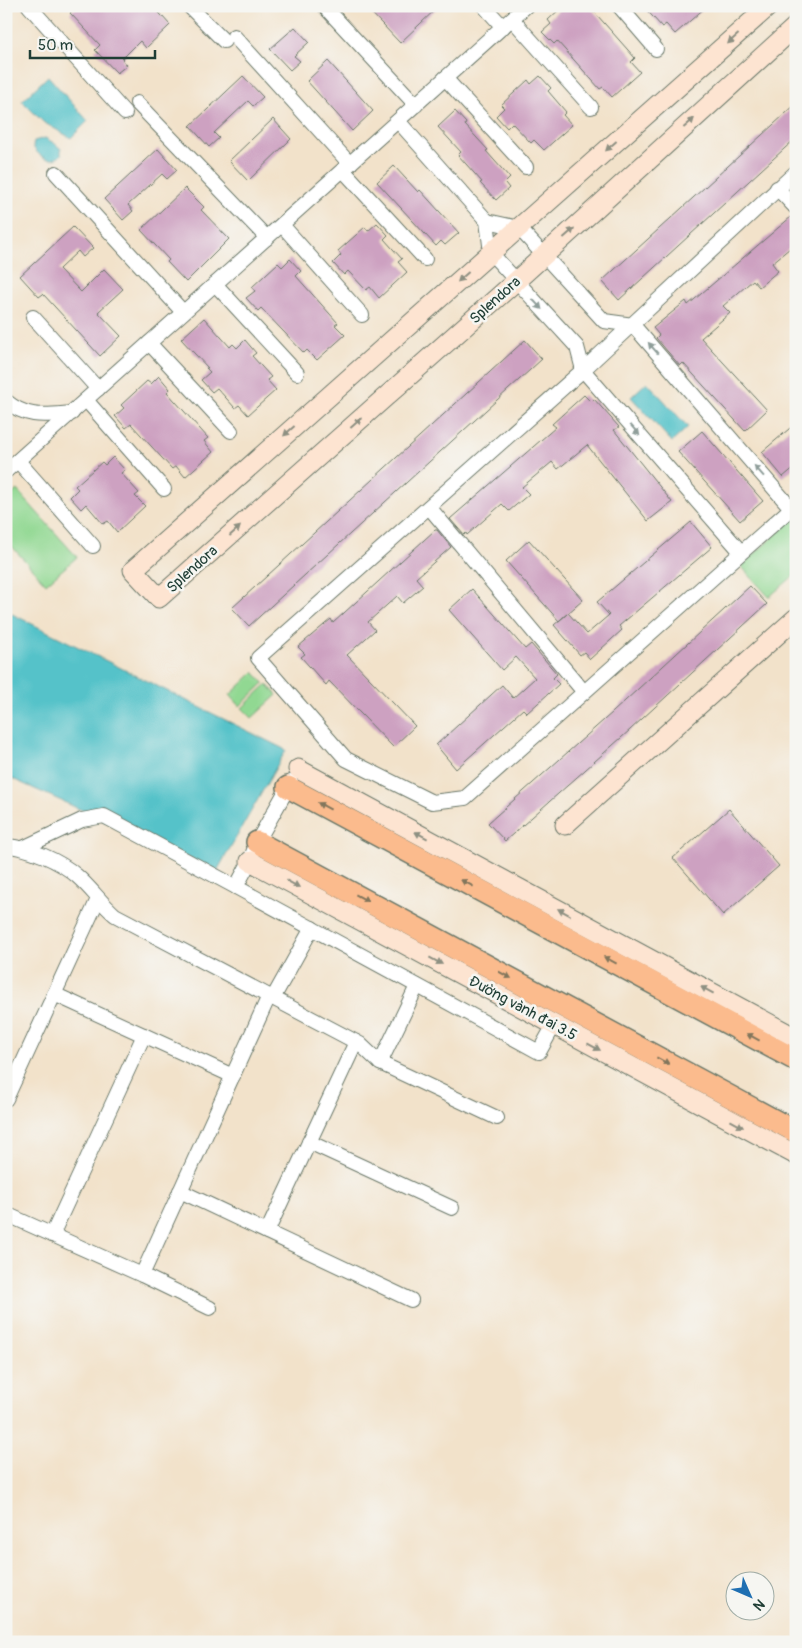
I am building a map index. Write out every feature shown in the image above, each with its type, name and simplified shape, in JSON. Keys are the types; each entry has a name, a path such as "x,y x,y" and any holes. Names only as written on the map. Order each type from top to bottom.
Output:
{"main road":[{"path":"293,778 796,1060"},
{"name":"Đường vành đai 3.5","path":"254,851 796,1132"}],"street":[{"path":"29,6 125,113"},
{"path":"189,6 229,39 347,167 425,260"},
{"path":"324,6 416,105"},
{"path":"484,6 507,23 591,107"},
{"path":"6,471 526,6"},
{"path":"619,6 656,49"},
{"name":"Splendora","path":"769,6 133,570 159,598 545,255 796,26"},
{"path":"445,78 526,168"},
{"path":"137,103 267,238"},
{"path":"398,121 487,221 519,228 604,321 631,325 633,326 793,506 465,798 432,802 346,759 258,658 583,370 631,325 778,188 796,172"},
{"path":"56,173 184,312"},
{"path":"778,188 796,208"},
{"path":"487,221 490,253 578,348 583,370 741,552"},
{"path":"282,225 362,314"},
{"path":"215,284 297,373"},
{"path":"33,317 98,389"},
{"path":"149,343 232,431"},
{"path":"86,400 164,489"},
{"path":"6,401 16,409 32,415 72,413"},
{"path":"18,461 93,546"},
{"path":"429,507 584,692"},
{"path":"565,825 796,618"},
{"path":"236,887 293,778 796,1038"},
{"path":"23,848 82,820 104,816 539,1052 554,1025"},
{"path":"6,846 23,848 55,862 76,874 102,904 115,915 356,1042 380,1063 497,1118"},
{"name":"Đường vành đai 3.5","path":"254,851 554,1025 796,1155"},
{"path":"6,1099 98,899"},
{"path":"142,1275 271,997 312,928"},
{"path":"380,1063 417,986"},
{"path":"54,994 233,1076"},
{"path":"52,1235 144,1035"},
{"path":"267,1232 356,1042"},
{"path":"309,1142 452,1208"},
{"path":"180,1191 411,1300"},
{"path":"6,1214 142,1275 210,1308"}],"green space":[{"path":"17,490 77,557 46,584 6,540 6,499"},
{"path":"796,516 796,574 769,597 741,566"},
{"path":"254,672 264,683 240,706 230,695"},
{"path":"267,684 277,695 252,718 242,708"}],"water":[{"path":"48,76 88,121 71,138 43,122 22,101"},
{"path":"45,138 61,149 61,155 57,158 49,159 41,156 35,150 33,146 34,141"},
{"path":"647,382 688,427 672,442 631,397"},
{"path":"6,611 286,750 217,871 6,776"}],"building":[{"path":"77,6 153,6 170,25 146,48 140,41 122,59 127,65 117,73 95,50 100,45 70,13"},
{"path":"365,6 439,6 400,43"},
{"path":"563,6 589,6 635,58 631,62 640,72 612,97 603,87 600,89 557,41 554,44 542,32 551,24 548,20"},
{"path":"643,6 707,6 675,34 666,24 662,27"},
{"path":"295,27 309,42 294,56 300,61 290,70 270,49"},
{"path":"328,61 373,111 352,131 307,81"},
{"path":"243,76 263,97 253,106 248,101 214,133 219,138 209,147 190,126"},
{"path":"540,76 551,88 548,91 566,112 563,115 572,125 544,150 534,140 531,143 512,123 507,128 496,116 504,108 501,105 528,80 531,84"},
{"path":"796,104 796,138 619,300 602,281"},
{"path":"455,111 510,178 505,183 509,188 496,200 458,155 461,152 438,127"},
{"path":"273,119 291,139 248,181 229,161"},
{"path":"158,149 177,170 167,179 162,174 128,205 133,211 123,220 104,199"},
{"path":"394,166 418,192 420,190 459,233 445,245 441,241 436,246 377,182"},
{"path":"185,188 204,207 201,210 229,239 186,282 167,262 169,260 141,230"},
{"path":"792,216 796,217 796,243 772,263 778,271 759,287 753,280 723,306 730,313 701,338 767,410 745,431 683,363 680,366 656,338 659,335 653,328 686,301 688,305"},
{"path":"377,223 388,235 384,239 402,259 398,262 407,272 379,298 370,287 366,290 348,271 344,275 333,263 341,255 338,251 365,227 368,231"},
{"path":"73,227 93,248 83,257 78,251 59,269 81,292 104,269 123,289 98,312 121,336 100,356 43,294 39,297 20,276"},
{"path":"290,259 301,271 296,276 338,323 335,325 345,335 317,360 307,350 304,353 261,308 258,311 246,298 255,291 252,287 278,263 282,267"},
{"path":"204,318 230,347 233,344 237,348 245,340 256,353 252,356 271,377 267,380 276,390 248,415 239,405 235,408 217,388 212,392 201,380 210,372 181,339"},
{"path":"525,340 542,359 249,626 232,608"},
{"path":"159,376 170,389 167,392 208,438 204,441 213,452 185,477 176,466 172,469 131,424 126,428 115,416 124,408 121,405 147,381 151,384"},
{"path":"584,395 591,402 594,399 619,427 614,430 672,502 648,521 587,445 558,469 552,462 522,487 529,494 509,511 502,504 467,535 466,533 464,535 450,519 556,427 552,424"},
{"path":"796,423 796,466 783,477 762,452"},
{"path":"702,431 763,501 740,521 678,452"},
{"path":"113,457 125,470 121,473 139,493 135,496 145,506 117,532 108,521 103,524 86,504 81,509 70,497 78,489 75,486 102,462 105,465"},
{"path":"691,522 712,547 619,626 622,630 590,659 584,652 580,655 554,625 568,613 587,634 609,615 597,602"},
{"path":"435,530 451,547 416,578 423,586 403,603 397,596 368,622 375,630 347,655 415,726 393,747 329,681 326,685 301,657 305,654 298,647 331,619 333,623"},
{"path":"529,540 583,600 559,621 506,561"},
{"path":"750,586 767,604 630,730 505,841 488,823 613,712"},
{"path":"472,589 525,649 531,644 557,674 553,678 559,684 527,713 523,709 456,769 436,745 502,685 513,698 535,678 516,657 502,670 449,610"},
{"path":"729,809 779,866 723,915 673,858"}]}
